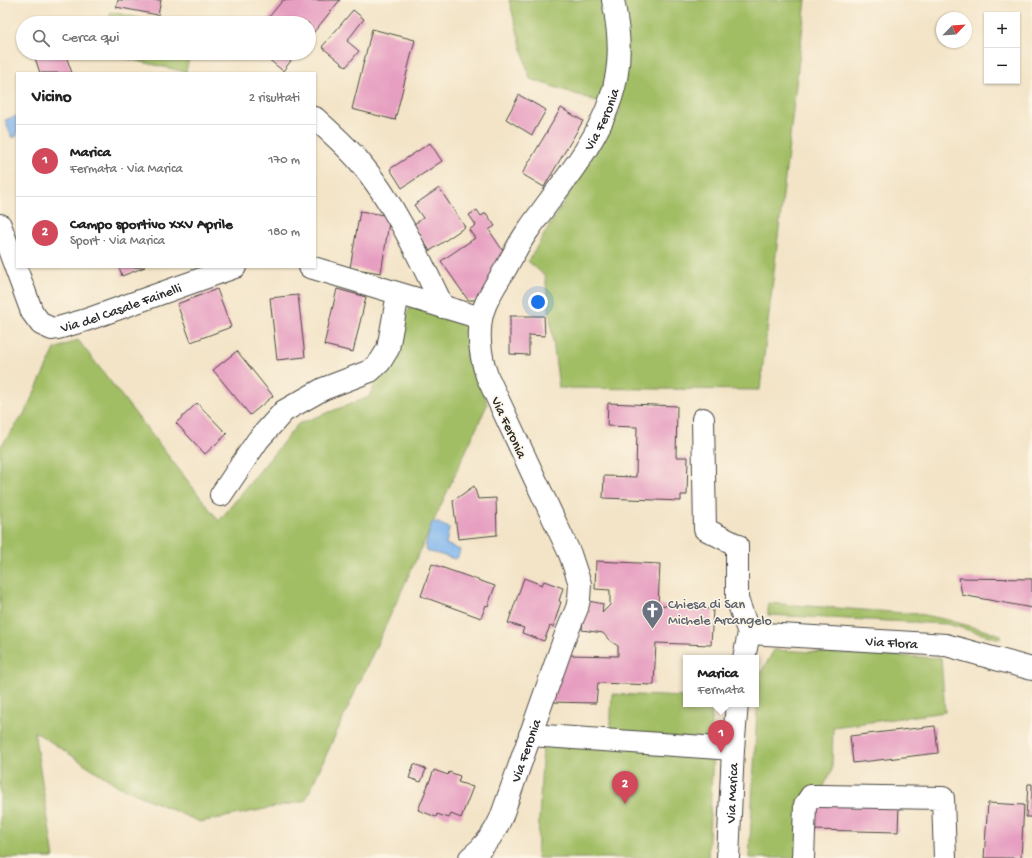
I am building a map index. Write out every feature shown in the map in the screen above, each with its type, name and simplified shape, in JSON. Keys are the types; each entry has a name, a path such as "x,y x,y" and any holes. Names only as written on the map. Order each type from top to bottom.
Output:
{"street":[{"name":"Via Feronia","path":"470,858 490,839 498,825 565,637 577,608 580,584 570,554 485,370 480,337 482,318 489,296 524,237 596,133 610,99 616,76 619,53 618,25 613,0"},
{"path":"316,119 352,154 375,183 401,223 443,307"},
{"name":"Via del Casale Fainelli","path":"0,225 32,312 41,324 52,329 86,320 232,268"},
{"path":"313,268 482,318"},
{"path":"221,494 258,440 284,411 323,389 370,371 380,362 388,349 398,294"},
{"path":"704,419 704,529 737,545 737,599 748,633 744,655"},
{"name":"Via Flora","path":"748,633 946,644 1032,669"},
{"name":"Via Marica","path":"728,858 733,749 737,707"},
{"path":"530,735 733,749"},
{"path":"803,858 805,804 812,796 943,798 945,858"}],"green space":[{"path":"509,0 806,0 760,390 559,388 545,276 528,261 621,109 530,79"},
{"path":"111,12 130,16 110,16"},
{"path":"133,60 189,60 186,72"},
{"path":"411,305 472,323 487,405 305,801 200,822 120,787 34,731 54,858 0,858 0,447 24,414 55,349 78,340 219,521 298,424 369,397"},
{"path":"768,603 919,614 948,620 1001,635 1000,639 947,624 768,615"},
{"path":"774,650 941,658 945,712 833,727 832,770 822,790 796,858 749,858 757,707 759,707 759,676"},
{"path":"612,694 683,697 683,707 712,707 710,739 610,734"},
{"path":"543,742 713,750 708,858 537,858"}],"water":[{"path":"16,116 16,136 12,138 5,120"},
{"path":"433,522 449,528 446,544 460,550 458,557 455,559 427,551 425,548 431,524"}],"building":[{"path":"118,0 161,0 158,15 116,7"},
{"path":"283,0 340,0 316,29 316,16 270,16"},
{"path":"353,10 364,19 347,41 359,51 346,67 322,47"},
{"path":"372,29 415,40 395,120 352,109"},
{"path":"36,60 67,60 72,72 40,72"},
{"path":"270,60 292,60 283,71"},
{"path":"519,95 546,110 532,135 506,119"},
{"path":"561,108 583,121 544,187 522,174"},
{"path":"430,143 442,161 402,188 390,169"},
{"path":"439,188 465,227 430,251 413,225 423,218 414,205"},
{"path":"477,210 481,216 486,213 495,226 489,230 507,257 480,300 468,300 441,261 475,238 469,230 476,225 469,215"},
{"path":"360,211 390,216 381,273 350,268"},
{"path":"119,268 142,268 122,276"},
{"path":"217,289 231,327 191,342 177,304"},
{"path":"337,289 366,297 353,352 324,345"},
{"path":"298,295 305,357 277,360 270,298"},
{"path":"510,316 544,316 545,336 529,335 529,355 510,354"},
{"path":"237,351 273,396 250,415 213,370"},
{"path":"197,403 227,434 205,454 176,423"},
{"path":"608,403 677,406 676,457 688,457 687,495 681,495 681,501 603,498 604,476 636,477 637,427 607,426"},
{"path":"474,486 478,499 496,498 497,535 458,539 453,501"},
{"name":"Chiesa di San Michele Arcangelo","path":"596,561 660,564 658,605 713,609 711,645 656,643 654,685 598,683 596,703 550,702 567,655 618,656 618,646 609,640 603,633 582,630 589,601 603,604 602,613 610,605 610,590 595,589"},
{"path":"432,564 495,586 488,606 486,605 481,618 421,596"},
{"path":"524,578 542,585 544,581 563,588 559,601 561,602 553,627 550,626 544,641 522,633 524,628 508,623"},
{"path":"959,578 1032,579 1032,608 962,595"},
{"path":"935,726 938,753 853,763 850,736"},
{"path":"414,764 426,769 421,782 409,778"},
{"path":"434,770 448,775 449,772 460,776 458,782 473,787 461,818 451,814 449,818 437,814 436,817 418,810"},
{"path":"1028,784 1032,784 1032,817 1026,817"},
{"path":"814,803 899,805 898,832 814,830"},
{"path":"988,803 1024,805 1021,858 984,858"}],"place":[{"name":"Chiesa di San Michele Arcangelo","path":"652,630"},
{"name":"Marica","path":"721,753"},
{"name":"Campo sportivo XXV Aprile","path":"625,804"}]}
